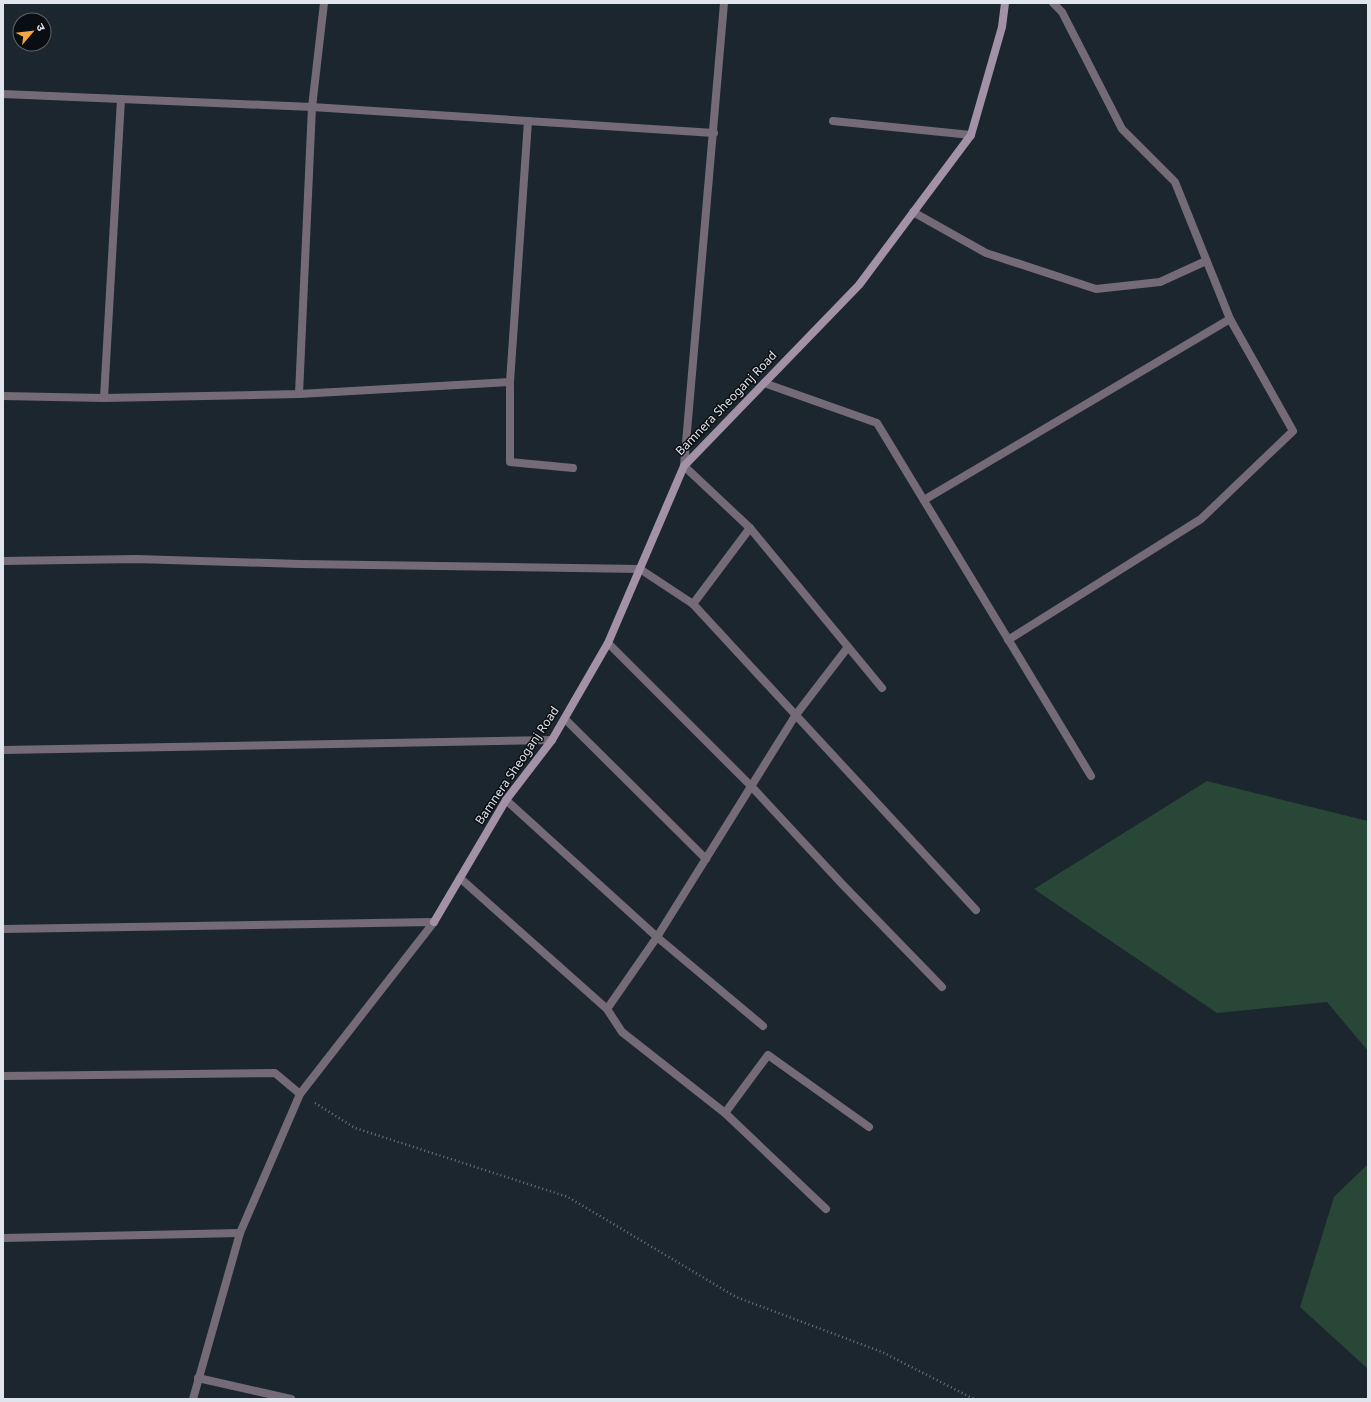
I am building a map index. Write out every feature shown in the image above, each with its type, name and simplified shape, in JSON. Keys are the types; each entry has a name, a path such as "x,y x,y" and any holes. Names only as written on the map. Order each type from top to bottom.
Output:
{"main road":[{"name":"Bamnera Sheoganj Road","path":"434,922 506,800 552,740 608,643 684,466 859,285 971,135 1002,27 1005,3"}],"street":[{"path":"299,394 312,107 324,3"},
{"path":"724,3 714,133 684,466 750,528 882,688"},
{"path":"1008,640 1201,519 1293,431 1230,319 1175,182 1122,129 1062,12 1053,3"},
{"path":"3,94 312,107 714,133"},
{"path":"104,398 121,99"},
{"path":"528,121 510,382 510,462 573,468"},
{"path":"832,121 971,135"},
{"path":"913,212 986,252 1096,289 1160,282 1206,261"},
{"path":"924,500 1230,319"},
{"path":"3,396 104,398 299,394 510,382"},
{"path":"764,383 878,423 1091,776"},
{"path":"693,604 750,528"},
{"path":"3,561 137,559 300,564 640,569 693,604 976,910"},
{"path":"608,643 751,786 843,885 942,987"},
{"path":"607,1009 658,937 795,716 848,647"},
{"path":"565,719 706,859"},
{"path":"3,750 552,740"},
{"path":"506,800 658,937 764,1026"},
{"path":"460,878 607,1009 622,1032 725,1113 826,1209"},
{"path":"3,929 434,922"},
{"path":"193,1399 240,1233 300,1094 434,922"},
{"path":"725,1113 768,1055 870,1126"},
{"path":"3,1076 275,1073 300,1094"},
{"path":"3,1238 240,1233"},
{"path":"198,1378 292,1399"}],"path":[{"path":"300,1094 355,1128 568,1197 736,1297 882,1352 974,1399"}],"green space":[{"path":"1207,781 1368,821 1368,1051 1327,1002 1217,1013 1034,889"},
{"path":"1368,1164 1368,1369 1300,1307 1334,1197"}]}
